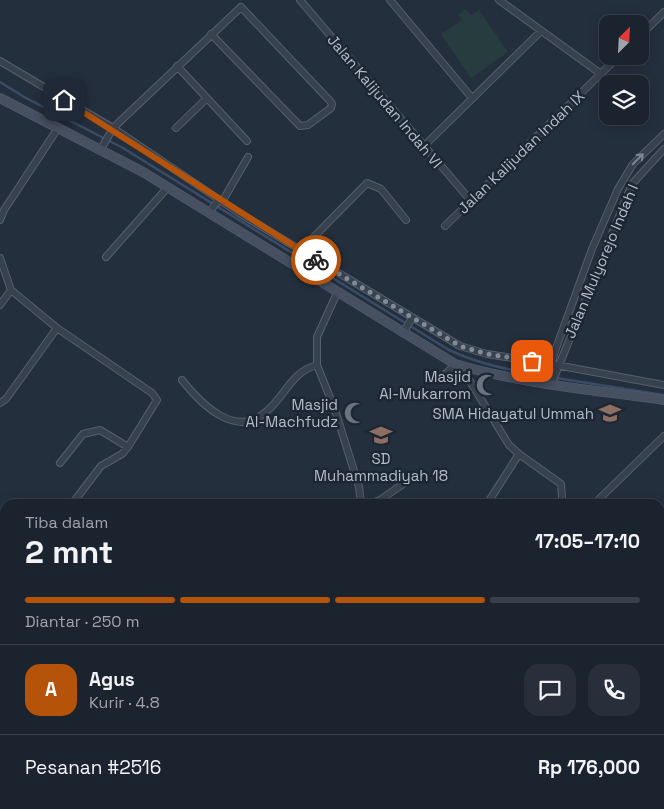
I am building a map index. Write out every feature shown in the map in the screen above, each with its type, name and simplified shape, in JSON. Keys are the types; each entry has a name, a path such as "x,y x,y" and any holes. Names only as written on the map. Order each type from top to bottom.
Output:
{"main road":[{"path":"1,99 56,131 103,146 457,365 664,400"}],"street":[{"name":"Jalan Kalijudan Indah VI","path":"300,0 471,201"},
{"path":"390,0 472,98"},
{"path":"499,0 601,74"},
{"path":"103,146 112,130 177,66 211,34 242,7 330,101 332,104 331,108 308,125 300,126 211,34"},
{"path":"649,27 664,12"},
{"path":"424,146 541,31"},
{"path":"0,61 350,282 411,319 473,351 664,385"},
{"name":"Jalan Kalijudan Indah IX","path":"445,226 610,65"},
{"path":"177,66 247,141"},
{"path":"176,128 207,98"},
{"path":"0,220 4,210 56,131"},
{"path":"550,381 592,250 625,174 664,134"},
{"name":"Jalan Mulyorejo Indah I","path":"554,366 632,184 664,149"},
{"path":"210,211 219,201 248,156"},
{"path":"292,263 300,251 368,183 381,189 406,220"},
{"path":"106,257 168,187"},
{"path":"592,250 603,254"},
{"path":"0,258 10,290 57,328 152,393 157,400 128,447 116,458 101,466 76,499"},
{"path":"350,282 341,293 317,336 315,345 317,365 335,410 359,487 360,499"},
{"path":"0,305 10,290"},
{"path":"404,331 411,319"},
{"path":"1,403 57,328"},
{"path":"182,380 215,413 229,420 244,422 258,418 268,411 295,376 317,365"},
{"path":"441,379 457,365 509,445 561,484 562,497"},
{"path":"60,463 83,434 100,430 128,447"},
{"path":"599,499 664,436"},
{"path":"490,499 519,454"},
{"path":"381,499 406,482"}],"green space":[{"path":"466,9 471,15 479,10 508,52 471,78 441,34 462,20 458,15"}],"waterway":[{"path":"0,82 26,98 123,148 449,350 473,360 498,367 548,376"},
{"path":"556,378 664,395"}],"way so far":[{"path":"316,260 460,346 487,354 532,361"}],"place":[{"name":"Masjid Al-Mukarrom","path":"487,385"},
{"name":"Masjid Al-Machfudz","path":"355,413"},
{"name":"SMA Hidayatul Ummah","path":"610,413"},
{"name":"SD Muhammadiyah 18","path":"381,435"}],"route":[{"path":"64,100 113,128 222,202 316,260"}]}
